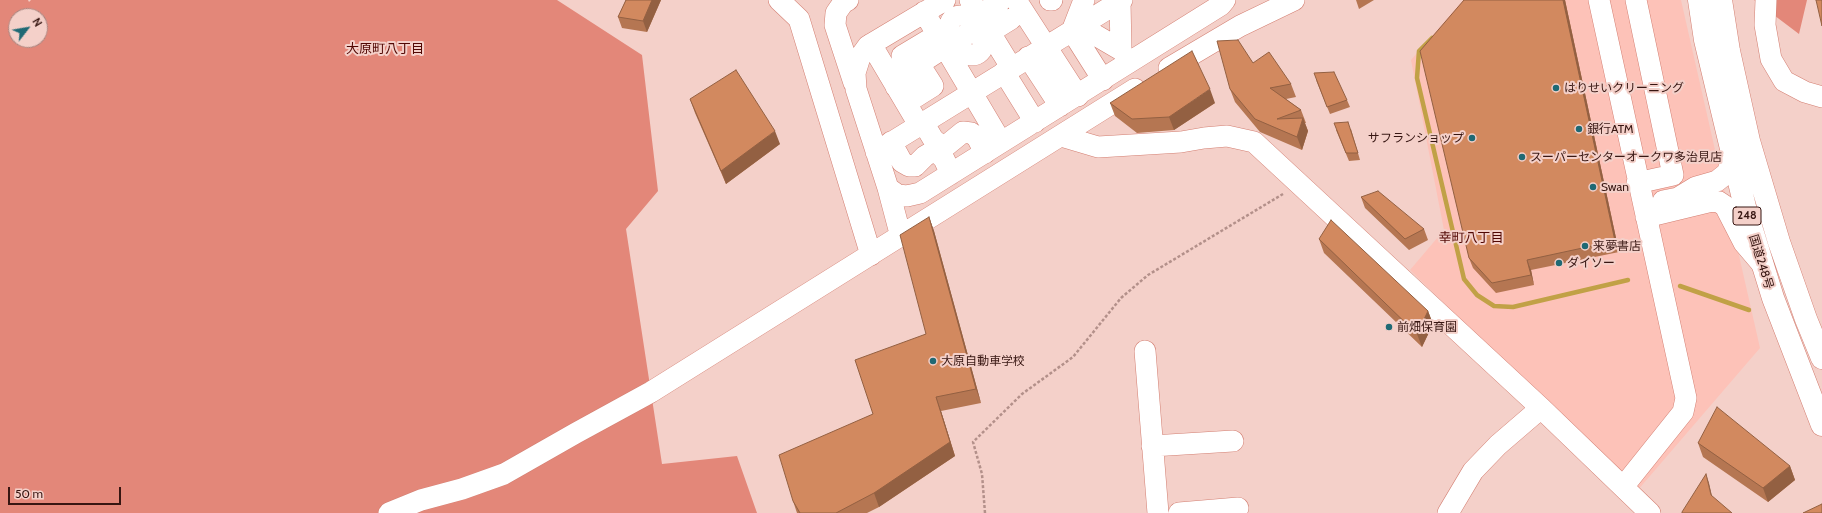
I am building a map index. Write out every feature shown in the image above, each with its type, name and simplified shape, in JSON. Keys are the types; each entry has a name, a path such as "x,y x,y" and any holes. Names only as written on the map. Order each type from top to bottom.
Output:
{"highway":[{"name":"国道248号","path":"1699,0 1705,40 1745,207 1761,263 1791,349 1822,424"},
{"name":"国道248号","path":"1721,0 1729,51 1749,141 1779,242 1806,319 1822,358"}],"street":[{"path":"779,0 798,18 871,255"},
{"path":"848,0 843,3 836,13 835,25 856,90 884,147 888,188 901,237"},
{"path":"1084,0 1076,28 1103,80"},
{"path":"1599,0 1637,182 1686,398 1682,412 1622,487"},
{"path":"1636,0 1673,176 1637,182"},
{"path":"1766,0 1765,25 1771,59 1784,81 1806,92 1822,97"},
{"path":"389,513 421,500 462,489 504,474 651,392 1185,58 1240,26 1289,1"},
{"path":"884,147 1076,28 1114,2 1121,50 1076,28"},
{"path":"888,188 898,195 907,196 920,193 1078,96 1225,2"},
{"path":"1028,95 1017,64 980,16 1009,7 1017,64 1028,95 1035,122"},
{"path":"856,90 855,73 860,56 871,44 943,10"},
{"path":"943,10 981,39 982,46 978,53 1017,64 1078,96"},
{"path":"943,10 941,41 972,92 993,147"},
{"path":"901,95 914,76 902,56 941,41"},
{"path":"871,44 901,95 933,139 940,145 947,145 963,132 971,133 993,147"},
{"path":"1028,95 1060,106"},
{"path":"1061,136 1098,147 1181,142 1227,136 1254,142 1541,408 1650,513"},
{"path":"884,147 909,166 915,166 925,156 932,152 939,154 944,159 951,174"},
{"path":"1644,211 1678,198 1696,187 1717,181 1726,173 1733,158"},
{"path":"1644,211 1712,200 1719,202 1725,206 1744,242 1761,263"},
{"path":"1145,351 1158,513"},
{"path":"1448,513 1473,471 1498,445 1541,408"},
{"path":"1152,446 1233,440"},
{"path":"1179,513 1238,508"}],"path":[{"path":"985,513 982,474 973,442 1022,394 1073,357 1121,298 1148,275 1300,185"}],"shaded area":[{"path":"0,0 28,0 29,2 31,0 557,0 642,55 658,191 626,229 662,464 737,456 757,513 0,513"},
{"path":"1463,0 1681,0 1760,348 1637,491 1410,270 1444,230 1411,60"},
{"path":"1754,0 1807,0 1799,34"}],"building":[{"path":"626,0 652,0 643,21 618,17"},
{"name":"スーパーセンターオークワ多治見店","path":"1464,0 1563,0 1615,241 1527,260 1531,275 1492,283 1469,258 1420,51"},
{"path":"1816,0 1822,0 1822,26"},
{"path":"1238,40 1253,63 1269,52 1291,84 1270,88 1301,110 1277,119 1303,118 1297,137 1255,119 1230,89 1217,41"},
{"path":"1192,51 1210,89 1169,117 1132,119 1110,103"},
{"path":"736,70 775,131 721,171 690,99"},
{"path":"1334,72 1347,100 1327,107 1314,73"},
{"path":"1348,122 1358,153 1346,153 1334,123"},
{"path":"1378,191 1424,229 1405,239 1361,197"},
{"name":"大原自動車学校","path":"929,217 976,389 936,397 950,442 874,493 836,513 800,513 793,501 779,455 873,414 855,360 926,334 900,235"},
{"path":"1331,220 1428,311 1417,334 1319,239"},
{"path":"1717,407 1790,466 1763,488 1698,443"},
{"path":"1706,474 1711,495 1732,513 1682,513"},
{"path":"1822,504 1822,513 1803,513"}],"waterway":[{"path":"1432,38 1419,51 1417,78 1464,279 1477,295 1494,306 1513,307 1628,280"},
{"path":"1680,286 1749,310"}],"place":[{"name":"はりせいクリーニング","path":"1556,88"},
{"name":"銀行ATM","path":"1579,129"},
{"name":"サフランショップ","path":"1472,138"},
{"name":"スーパーセンターオークワ多治見店","path":"1522,157"},
{"name":"Swan","path":"1593,187"},
{"name":"来夢書店","path":"1585,246"},
{"name":"ダイソー","path":"1559,263"},
{"name":"前畑保育園","path":"1389,327"},
{"name":"大原自動車学校","path":"933,361"}],"district":[{"name":"大原町八丁目","path":"385,49"},
{"name":"幸町八丁目","path":"1471,238"}]}
